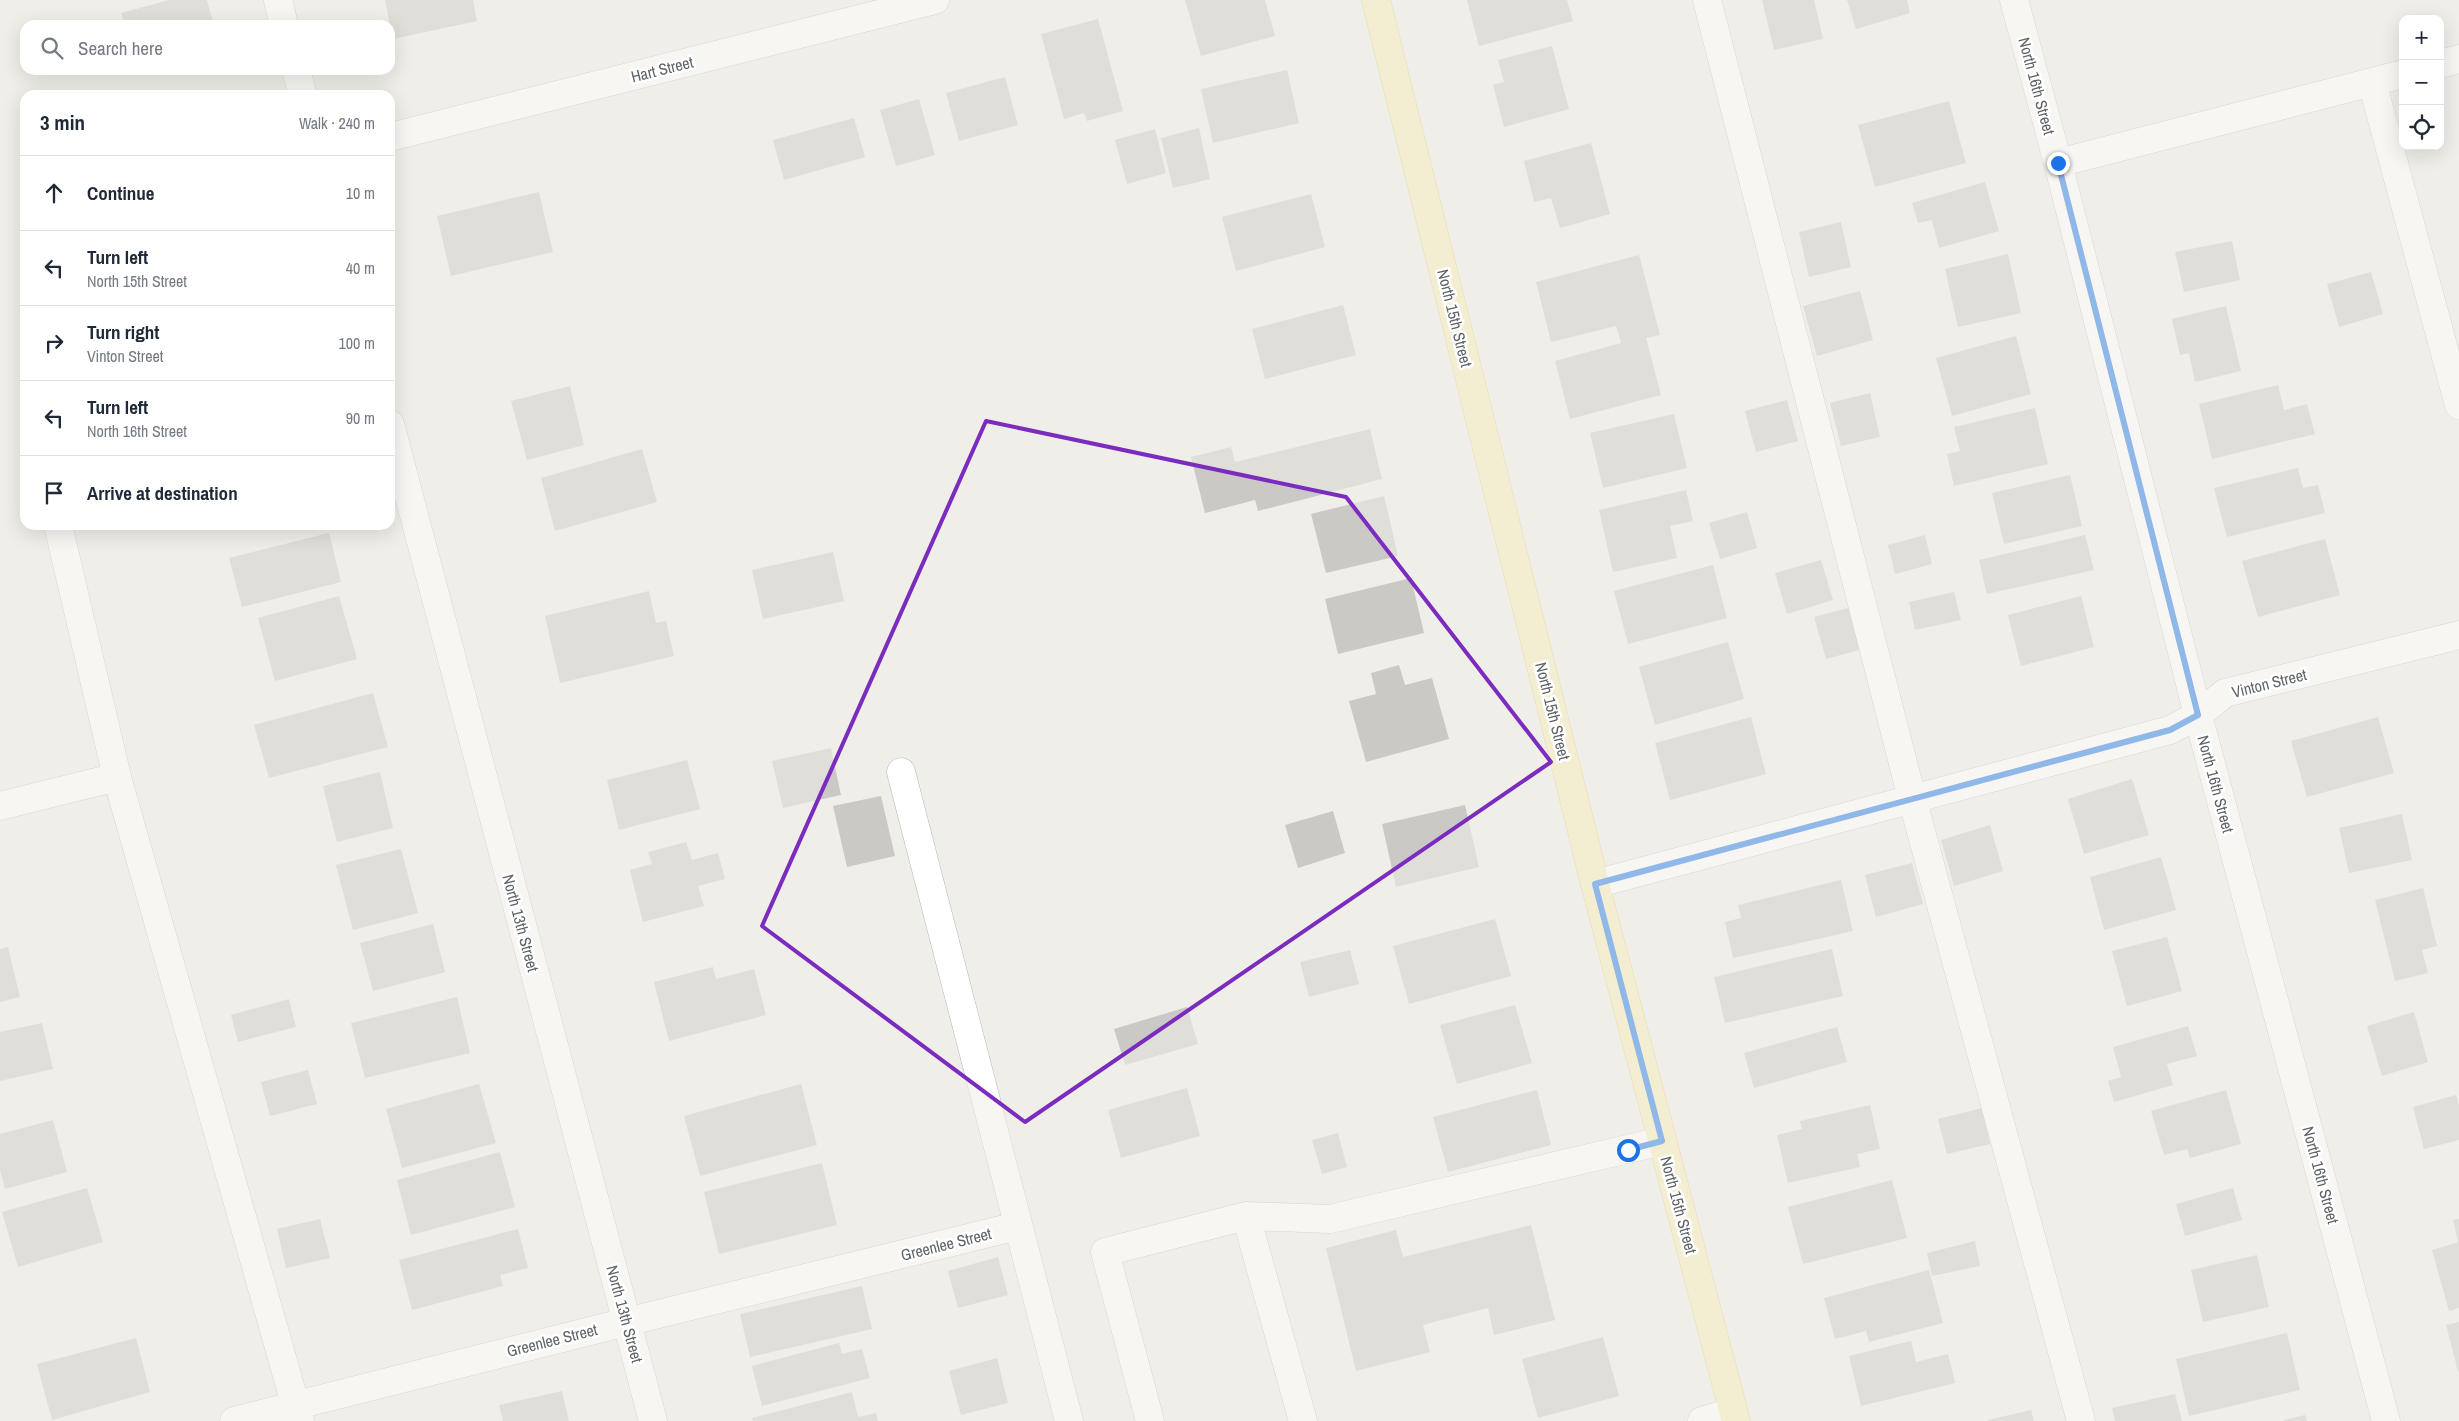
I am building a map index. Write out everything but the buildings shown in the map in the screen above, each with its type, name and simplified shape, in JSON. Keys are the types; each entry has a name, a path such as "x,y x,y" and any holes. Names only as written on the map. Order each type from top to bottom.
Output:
{"main road":[{"name":"North 15th Street","path":"1376,0 1595,884 1734,1416"}],"street":[{"path":"278,0 283,20"},
{"name":"Hart Street","path":"395,136 935,0"},
{"path":"1707,0 1912,798 2081,1421"},
{"name":"North 16th Street","path":"2014,0 2058,163 2198,715 2386,1421"},
{"path":"2444,63 2459,59"},
{"path":"297,75 302,90"},
{"path":"2058,163 2399,75"},
{"path":"2372,82 2459,405"},
{"name":"North 13th Street","path":"395,443 653,1421"},
{"path":"59,530 117,777 298,1413"},
{"name":"Vinton Street","path":"1595,884 2170,730 2198,715 2225,694 2459,635"},
{"path":"901,772 1069,1421"},
{"path":"0,806 117,777"},
{"path":"1150,1421 1105,1252 1246,1216 1330,1219 1662,1141"},
{"path":"1246,1216 1303,1421"},
{"name":"Greenlee Street","path":"234,1421 298,1413 626,1322 1017,1226"},
{"path":"1702,1421 1734,1416"}],"highlighted area":[{"path":"986,421 1346,497 1551,762 1025,1122 762,926"}],"route":[{"path":"1628,1150 1662,1141 1595,884 2170,730 2198,715 2058,163"}]}
